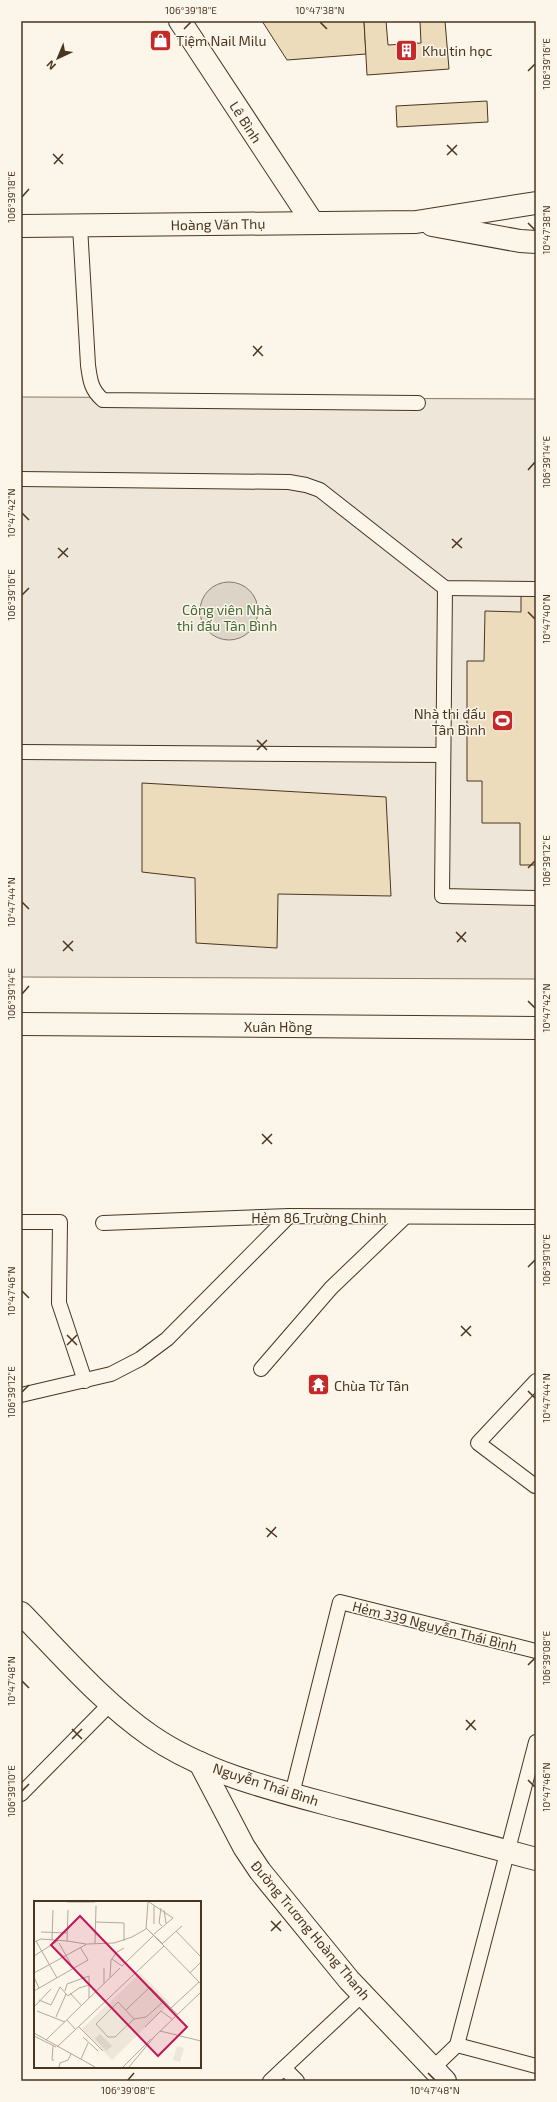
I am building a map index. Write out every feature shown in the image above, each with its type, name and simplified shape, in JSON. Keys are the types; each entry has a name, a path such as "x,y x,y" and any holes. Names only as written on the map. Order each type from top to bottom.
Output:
{"street":[{"name":"Lê Bình","path":"180,21 313,223"},
{"name":"Hoàng Văn Thụ","path":"21,226 416,222 536,203"},
{"name":"Hoàng Văn Thụ","path":"416,222 520,241 536,242"},
{"name":"Xuân Hồng","path":"21,1024 536,1028"},
{"name":"Nguyễn Thái Bình","path":"21,1613 110,1704 151,1736 175,1751 200,1763 246,1781 536,1859"},
{"name":"Đường Trương Hoàng Thanh","path":"200,1763 244,1847 260,1871 363,1994 439,2075"}],"lane":[{"path":"80,226 88,365 91,386 95,393 103,400 418,403"},
{"path":"21,479 289,482 306,485 320,490 445,588 536,589"},
{"path":"445,588 442,896 536,898"},
{"path":"21,752 443,755"},
{"path":"21,1395 112,1374 140,1359 167,1339 289,1216"},
{"name":"Hẻm 86 Trường Chinh","path":"103,1223 289,1216 536,1218"},
{"path":"261,1370 331,1288 405,1217"},
{"path":"21,1222 60,1222 59,1303 85,1381"},
{"path":"536,1381 478,1443 535,1486 536,1485"},
{"name":"Hẻm 339 Nguyễn Thái Bình","path":"292,1794 340,1602 536,1651"},
{"path":"21,1794 110,1704"},
{"path":"439,2075 457,2045 536,1742"},
{"path":"270,2081 363,1994"},
{"path":"457,2045 536,2066"},
{"path":"284,2068 297,2081"}],"green space":[{"name":"Công viên Nhà thi đấu Tân Bình","path":"21,397 536,399 536,979 21,977"}],"shaded area":[{"path":"229,582 240,584 253,595 256,600 258,611 256,622 245,635 240,638 229,640 218,638 205,627 202,622 200,611 202,600 213,587 218,584"}],"building":[{"path":"262,21 364,21 366,54 287,60"},
{"name":"Khu tin học","path":"364,21 386,21 388,45 421,43 420,21 445,21 449,69 367,75"},
{"path":"487,101 488,122 397,127 396,106"},
{"name":"Nhà thi đấu Tân Bình","path":"521,590 536,590 536,865 520,865 520,823 482,823 482,781 467,781 467,661 484,661 485,611 521,612"},
{"path":"142,783 386,797 391,896 278,894 277,948 196,943 195,878 142,872"}],"place":[{"name":"Tiệm Nail Milu","path":"161,40"},
{"name":"Khu tin học","path":"406,50"},
{"name":"Nhà thi đấu Tân Bình","path":"502,721"},
{"name":"Chùa Từ Tân","path":"318,1385"}]}
